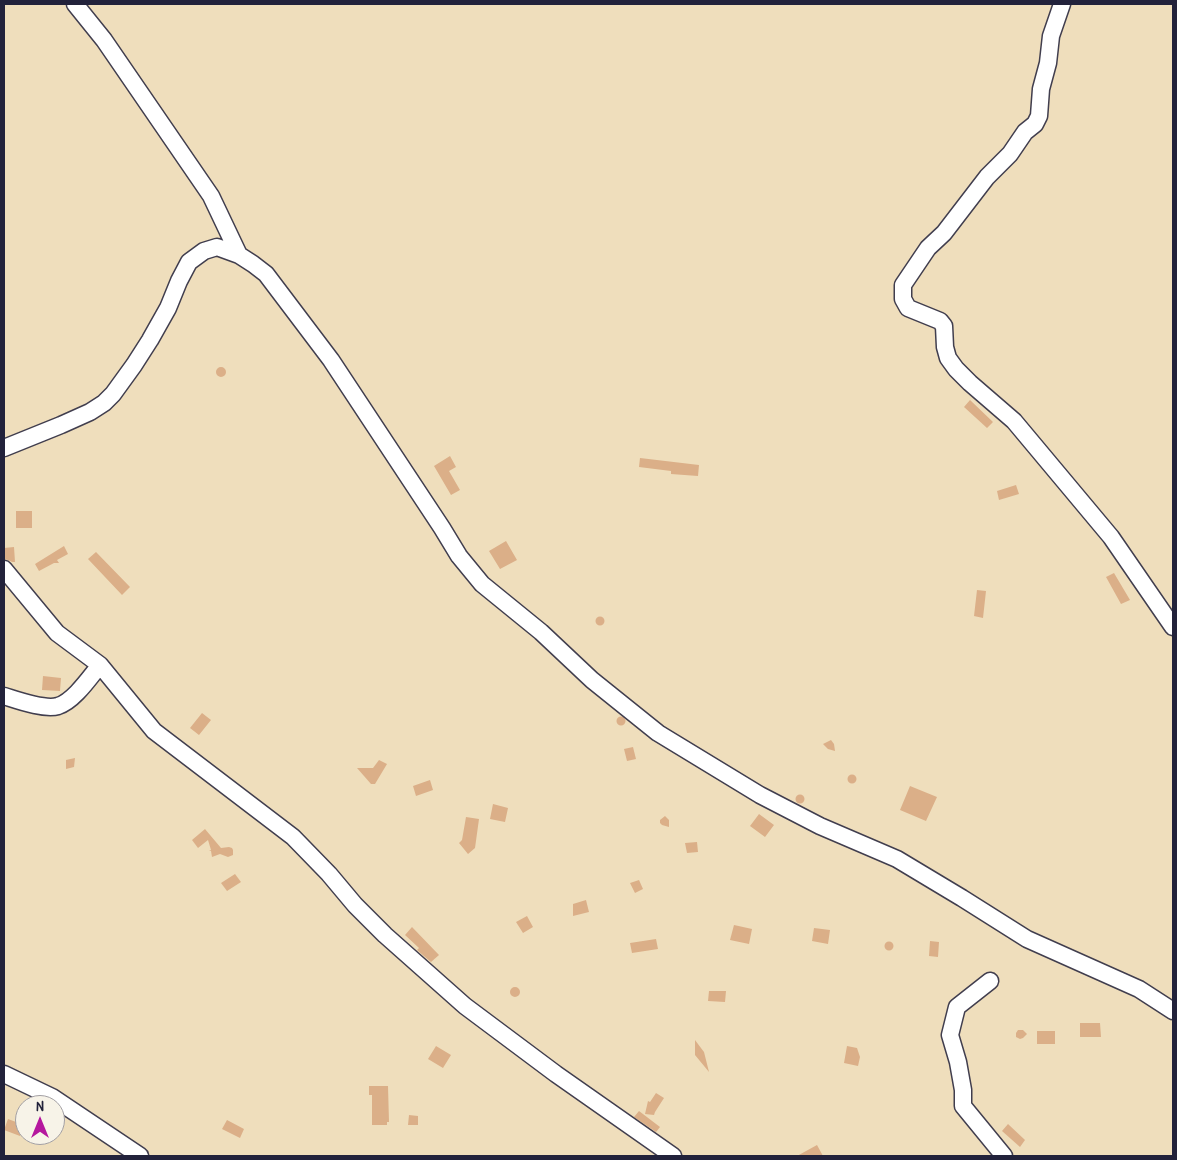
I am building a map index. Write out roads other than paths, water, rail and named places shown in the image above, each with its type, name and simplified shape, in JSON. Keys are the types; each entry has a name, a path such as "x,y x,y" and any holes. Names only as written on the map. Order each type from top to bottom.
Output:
{"street":[{"path":"75,4 104,40 211,196 239,256"},
{"path":"1062,4 1051,36 1048,63 1041,89 1039,116 944,233 928,248 903,285 903,299 908,308 940,321 944,326 944,347 948,358 970,383 1014,422 1111,537 1173,627"},
{"path":"4,448 90,412 104,403 113,394 150,340 168,308 188,262 204,251 217,248 239,256 266,274 331,360 442,528 458,556 482,584 541,632 592,680 658,733 760,795 820,826 897,859 1027,939 1139,989 1173,1011"},
{"path":"4,569 57,633 100,664 154,731 293,837 386,936 465,1006 556,1074 674,1156"},
{"path":"4,696 26,703 57,706 66,702 78,692 100,664"},
{"path":"990,981 957,1007 950,1035 958,1062 963,1090 963,1106 1004,1156"},
{"path":"4,1074 52,1097 140,1156"}]}
